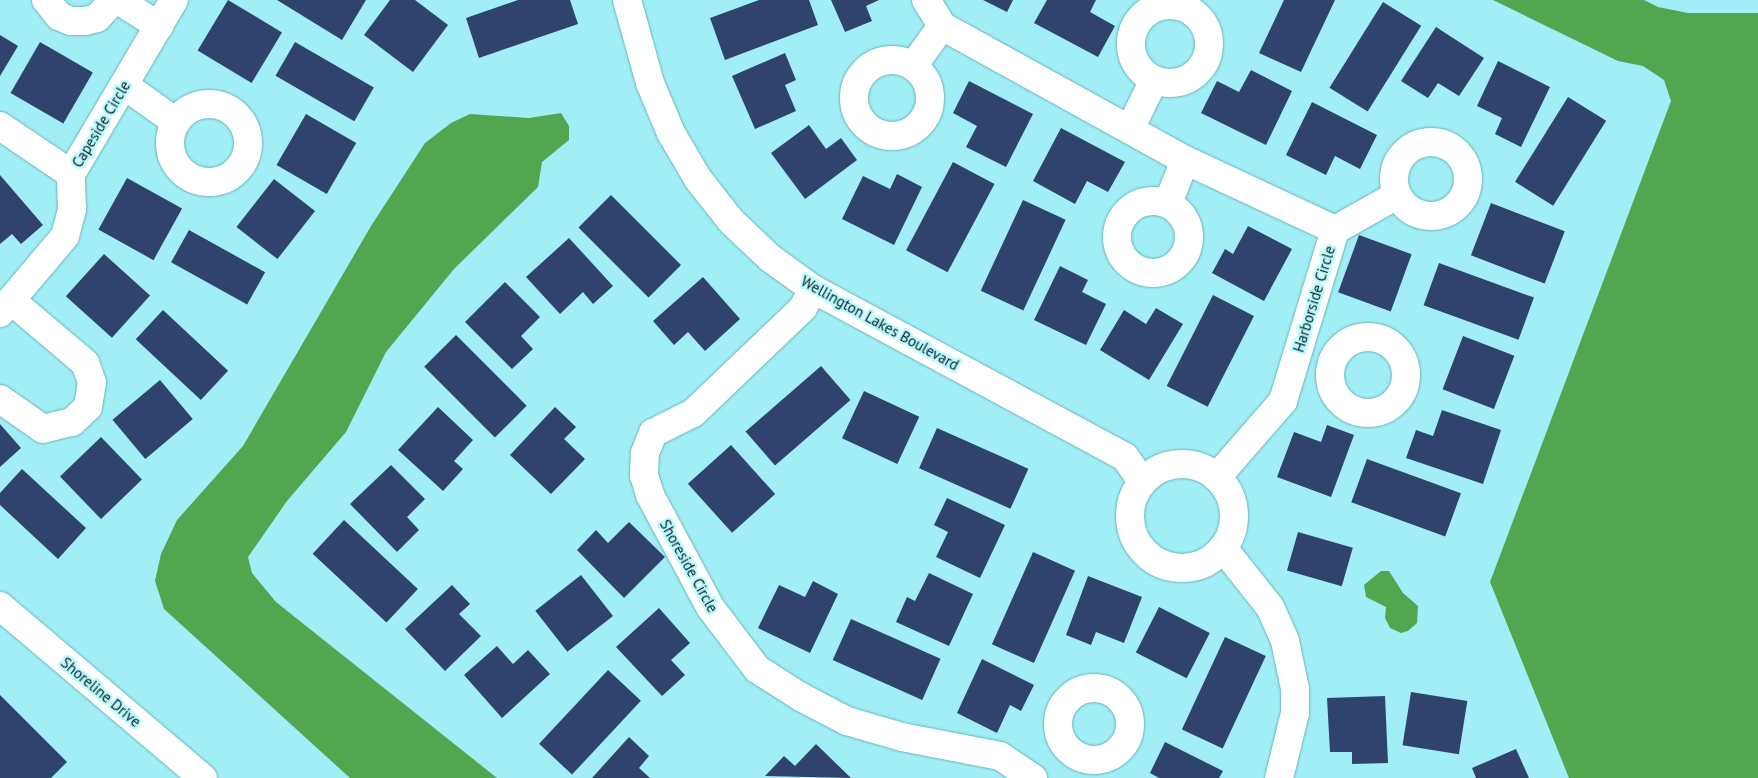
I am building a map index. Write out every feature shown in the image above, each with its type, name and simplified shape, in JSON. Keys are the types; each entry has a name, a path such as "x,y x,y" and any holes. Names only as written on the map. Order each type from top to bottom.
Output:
{"street":[{"path":"46,0 59,16 71,21 85,21 97,18 116,0 159,26"},
{"name":"Capeside Circle","path":"0,126 71,174 174,0"},
{"name":"Wellington Lakes Boulevard","path":"627,0 650,83 671,133 698,179 732,221 770,258 813,289 1125,457 1142,481"},
{"name":"Harborside Circle","path":"926,0 942,26 1185,160 1335,230 1283,401 1217,477"},
{"path":"914,66 942,26"},
{"path":"1130,129 1154,80"},
{"path":"124,85 176,122"},
{"path":"1168,203 1185,160"},
{"path":"0,399 43,429 72,422 88,407 92,382 85,363 6,307 65,236 72,209 71,174"},
{"path":"1335,230 1397,195"},
{"name":"Shoreside Circle","path":"813,289 803,308 693,413 653,433 645,453 644,474 650,495 710,607 758,669 801,697 847,720 902,737 1000,756 1033,778"},
{"path":"1299,351 1332,364"},
{"path":"1187,463 1217,477 1227,489 1232,504 1230,534 1222,548 1196,566 1179,568 1148,556 1131,528 1134,495 1142,481 1155,471 1170,464 1187,463"},
{"path":"1222,548 1270,607 1285,641 1295,689 1295,713 1279,778"},
{"name":"Shoreline Drive","path":"0,606 203,778"}],"shaded area":[{"path":"1493,0 1644,0 1658,7 1688,13 1758,13 1758,778 1569,778 1490,582 1671,101 1664,80 1643,66 1618,61"},
{"path":"561,113 569,126 569,140 542,162 538,187 454,269 386,352 346,432 287,501 248,557 252,573 276,602 497,778 350,778 164,609 155,581 161,554 177,520 243,446 371,226 425,143 451,123 470,114 529,118"},
{"path":"1381,571 1389,571 1403,593 1418,606 1417,623 1408,631 1401,633 1390,628 1385,618 1386,607 1366,597 1364,585"}],"building":[{"path":"228,0 282,32 252,83 198,51"},
{"path":"277,0 366,0 342,40"},
{"path":"390,0 415,0 448,25 413,72 364,35"},
{"path":"518,0 570,0 578,24 479,58 466,18"},
{"path":"759,0 809,0 818,25 725,60 710,18"},
{"path":"831,0 879,0 866,6 872,21 845,32"},
{"path":"983,0 1013,0 1007,12"},
{"path":"1047,0 1096,0 1090,12 1115,26 1098,57 1034,23"},
{"path":"1284,0 1335,0 1301,72 1259,53"},
{"path":"1383,2 1421,26 1368,111 1329,88"},
{"path":"1436,27 1484,58 1459,96 1438,83 1428,98 1401,81"},
{"path":"0,35 18,46 0,76"},
{"path":"40,42 93,72 63,124 11,93"},
{"path":"295,42 374,88 354,121 276,76"},
{"path":"785,53 796,80 785,85 796,111 755,129 732,76"},
{"path":"1498,61 1550,87 1521,147 1495,134 1502,118 1477,106"},
{"path":"1251,70 1292,91 1266,145 1201,113 1217,81 1239,92"},
{"path":"969,81 1033,114 1006,167 966,147 977,126 953,113"},
{"path":"1568,97 1606,121 1553,206 1515,182"},
{"path":"1312,102 1377,135 1360,169 1335,156 1326,175 1286,155"},
{"path":"306,114 356,143 327,194 276,165"},
{"path":"809,125 826,149 841,138 857,160 805,199 771,153"},
{"path":"1061,128 1125,162 1108,192 1087,181 1075,204 1033,181"},
{"path":"953,162 994,184 948,272 906,250"},
{"path":"897,174 922,187 894,245 842,219 863,176 890,189"},
{"path":"0,175 43,225 21,244 12,234 0,244"},
{"path":"127,178 182,209 153,260 98,230"},
{"path":"274,179 315,211 277,259 236,227"},
{"path":"611,195 681,265 648,298 578,228"},
{"path":"1023,200 1066,220 1023,310 981,291"},
{"path":"1491,203 1565,231 1545,284 1471,255"},
{"path":"1248,226 1292,249 1264,301 1212,273 1225,249 1233,254"},
{"path":"189,230 265,272 247,305 171,262"},
{"path":"1359,235 1412,254 1391,311 1338,292"},
{"path":"569,238 613,286 593,304 583,292 560,314 526,277"},
{"path":"104,254 150,295 112,338 66,296"},
{"path":"1439,263 1534,298 1519,340 1424,305"},
{"path":"1060,266 1088,280 1082,292 1106,304 1086,345 1034,320"},
{"path":"703,277 740,319 705,351 688,332 674,345 653,321"},
{"path":"505,282 540,317 521,336 533,349 512,369 465,322"},
{"path":"1213,295 1254,316 1208,407 1167,386"},
{"path":"1156,308 1183,324 1149,380 1100,350 1124,310 1146,324"},
{"path":"163,310 228,371 201,400 136,339"},
{"path":"456,335 527,406 495,438 424,367"},
{"path":"1463,336 1514,356 1494,409 1443,389"},
{"path":"821,366 851,400 775,466 746,432"},
{"path":"160,380 193,419 145,459 113,420"},
{"path":"864,391 919,417 897,464 842,438"},
{"path":"438,407 473,440 454,461 463,469 443,491 398,450"},
{"path":"555,407 576,427 564,439 585,459 551,494 510,455"},
{"path":"1442,410 1501,430 1483,484 1406,458 1416,430 1433,436"},
{"path":"0,424 21,448 0,467"},
{"path":"1327,425 1354,435 1331,497 1277,477 1294,432 1321,442"},
{"path":"937,428 1028,469 1010,509 919,468"},
{"path":"101,437 142,479 101,519 60,477"},
{"path":"731,445 775,494 732,533 688,484"},
{"path":"1367,459 1461,493 1445,536 1351,502"},
{"path":"391,465 425,499 407,517 419,530 397,552 350,504"},
{"path":"22,469 86,528 58,559 0,505 0,493"},
{"path":"947,498 1005,525 980,578 936,557 948,532 934,525"},
{"path":"344,520 418,589 386,623 313,554"},
{"path":"629,522 665,557 624,598 577,550 596,530 608,543"},
{"path":"1298,532 1353,548 1342,586 1287,570"},
{"path":"1033,552 1075,571 1034,663 992,644"},
{"path":"929,573 973,594 949,646 896,622 907,597 915,601"},
{"path":"581,575 613,616 567,652 535,611"},
{"path":"1088,576 1142,597 1124,643 1096,632 1091,645 1066,635"},
{"path":"813,581 838,594 810,653 758,628 779,585 805,597"},
{"path":"452,585 470,604 459,614 481,636 445,671 405,629"},
{"path":"1159,607 1210,633 1187,678 1136,652"},
{"path":"659,608 690,643 671,660 685,675 662,696 616,647"},
{"path":"851,619 941,659 922,700 833,660"},
{"path":"1225,637 1266,656 1223,748 1182,729"},
{"path":"497,646 513,664 528,650 550,674 502,718 464,675"},
{"path":"982,659 1034,685 1021,711 1010,705 997,733 957,713"},
{"path":"608,670 641,701 572,775 539,744"},
{"path":"1411,692 1467,701 1459,754 1403,745"},
{"path":"0,695 67,762 51,778 0,778"},
{"path":"1385,696 1388,763 1352,764 1352,752 1330,752 1327,698"},
{"path":"629,737 649,756 639,768 650,778 592,778"},
{"path":"1165,742 1223,771 1219,778 1159,778 1150,773"},
{"path":"816,744 851,778 765,776 784,756 795,766"},
{"path":"1516,749 1529,778 1476,778 1472,768"}]}
